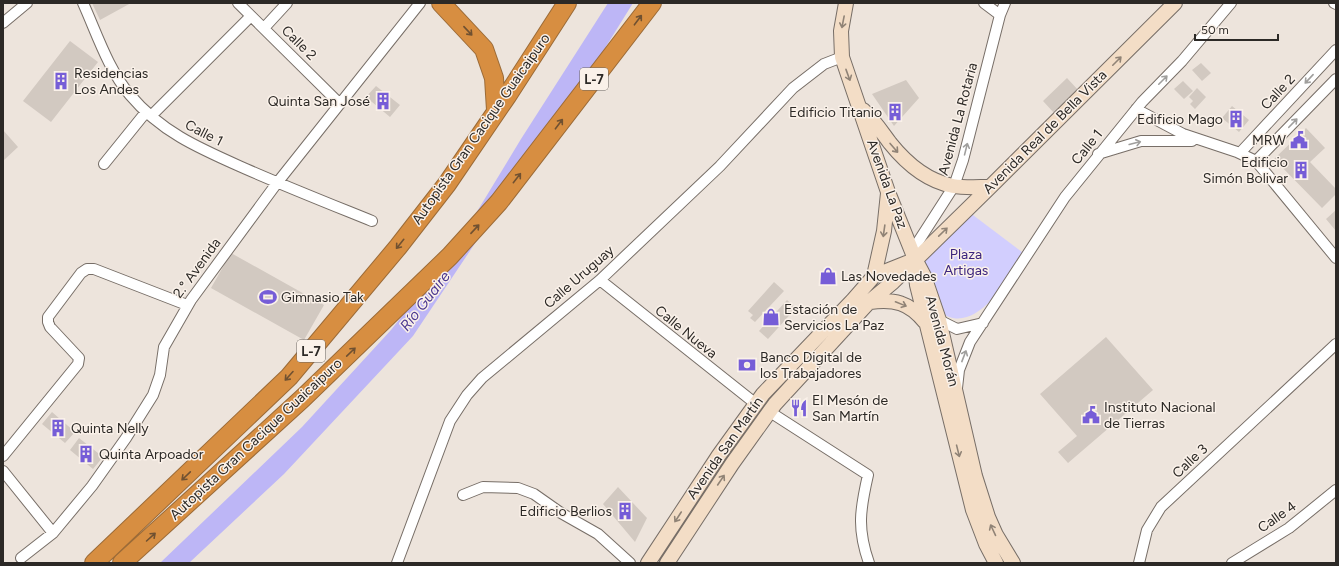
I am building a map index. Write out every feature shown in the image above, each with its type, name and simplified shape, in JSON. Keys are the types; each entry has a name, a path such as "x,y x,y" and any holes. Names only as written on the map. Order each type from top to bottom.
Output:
{"highway":[{"path":"441,3 484,49 494,78 496,110"},
{"name":"Autopista Gran Cacique Guaicaipuro","path":"94,563 289,377 447,184 567,3"},
{"name":"Autopista Gran Cacique Guaicaipuro","path":"122,563 303,398 450,256 499,202 652,3"}],"main road":[{"name":"Avenida La Paz","path":"846,3 841,31 842,57 888,192 915,259"},
{"name":"Avenida Real de Bella Vista","path":"915,259 990,187 1175,3"},
{"name":"Avenida La Paz","path":"860,108 873,118 885,137 909,164 928,177 954,186 990,187"},
{"path":"874,276 884,231 888,192"},
{"name":"Avenida San Martín","path":"648,563 718,455 756,404 874,276 915,259"},
{"name":"Avenida San Martín","path":"667,563 728,470 770,412 869,302 915,259"},
{"name":"Avenida Morán","path":"915,259 916,285 932,322 956,394 975,476 988,518 996,535 1013,563"},
{"path":"869,302 890,300 901,303 932,322"},
{"name":"Avenida Morán","path":"932,322 973,510 986,544 996,563"}],"street":[{"path":"3,23 26,3"},
{"name":"Calle 1","path":"83,3 114,70 129,94 166,129 186,142 277,182 372,221"},
{"name":"Calle 2","path":"238,3 340,104"},
{"path":"264,28 287,3"},
{"name":"2.° Avenida","path":"21,558 52,533 92,486 153,395 160,375 164,347 188,305 277,182 420,3"},
{"path":"984,3 1000,15"},
{"name":"Avenida La Rotaria","path":"915,259 918,242 954,186 963,160 1000,15 1005,3"},
{"name":"Calle 1","path":"956,394 963,357 970,342 1065,197 1098,154 1136,109 1182,61 1231,3"},
{"path":"104,164 149,113 252,16"},
{"name":"Calle 2","path":"1238,153 1336,50"},
{"name":"Calle Uruguay","path":"397,563 450,421 467,395 482,378 600,280 720,166 793,88 824,64 842,57"},
{"path":"1256,161 1336,79"},
{"path":"1136,109 1183,134 1238,153 1256,161 1336,258"},
{"path":"1098,154 1141,141 1187,139 1238,153"},
{"path":"3,456 78,364 79,358 50,327 48,317 81,273 87,269 94,269 188,305"},
{"name":"Calle Nueva","path":"600,280 756,404"},
{"path":"932,322 957,329 982,323"},
{"name":"Calle 3","path":"1139,563 1147,530 1161,507 1336,344"},
{"path":"770,412 868,475 860,509 863,545 869,563"},
{"path":"3,470 52,533"},
{"path":"463,495 483,487 518,488 534,494 561,513 598,534 630,563"},
{"name":"Calle 4","path":"1232,563 1289,528 1336,490"}],"green space":[{"name":"Plaza Artigas","path":"961,206 1026,255 1004,285 985,306 975,314 964,318 953,318 945,315 938,309 918,250"}],"water":[{"name":"Río Guaire","path":"608,3 633,3 597,61 413,336 284,474 189,563 160,563 302,427 391,330 450,256 521,139"}],"building":[{"path":"92,3 131,3 100,20"},
{"name":"Residencias Los Andes","path":"70,41 98,62 51,122 23,101"},
{"path":"1201,63 1211,73 1202,81 1192,70"},
{"path":"1067,78 1079,91 1054,113 1043,101"},
{"name":"Edificio Titanio","path":"906,80 919,98 894,126 872,94"},
{"path":"1183,81 1193,91 1184,99 1174,89"},
{"name":"Quinta San José","path":"376,86 400,105 390,117 366,97"},
{"path":"1197,88 1206,97 1195,109 1190,104 1193,101 1189,97"},
{"name":"Edificio Mago","path":"1232,106 1249,120 1239,132 1222,118"},
{"name":"Edificio Simón Bolivar","path":"1306,128 1325,148 1310,162 1336,189 1336,194 1322,208 1274,159"},
{"path":"3,130 18,147 3,161"},
{"path":"1336,210 1336,231 1326,219"},
{"name":"Gimnasio Tak","path":"231,253 324,305 304,340 211,288"},
{"path":"774,282 784,291 755,322 750,318 753,315 748,311"},
{"path":"787,300 796,308 768,339 759,331"},
{"name":"Instituto Nacional de Tierras","path":"1106,337 1153,390 1068,463 1058,452 1077,436 1040,394"},
{"name":"Quinta Nelly","path":"52,412 75,432 65,443 42,424"},
{"name":"Quinta Arpoador","path":"79,438 103,457 93,469 70,450"},
{"name":"Edificio Berlios","path":"618,487 647,518 635,542 603,504"}],"place":[{"name":"Residencias Los Andes","path":"61,81"},
{"name":"Quinta San José","path":"383,101"},
{"name":"Edificio Titanio","path":"895,112"},
{"name":"Edificio Mago","path":"1236,119"},
{"name":"MRW","path":"1299,140"},
{"name":"Edificio Simón Bolivar","path":"1301,170"},
{"name":"Las Novedades","path":"828,276"},
{"name":"Gimnasio Tak","path":"268,297"},
{"name":"Estación de Servicios La Paz","path":"771,317"},
{"name":"Banco Digital de los Trabajadores","path":"747,365"},
{"name":"El Mesón de San Martín","path":"799,408"},
{"name":"Instituto Nacional de Tierras","path":"1091,415"},
{"name":"Quinta Nelly","path":"58,428"},
{"name":"Quinta Arpoador","path":"86,454"},
{"name":"Edificio Berlios","path":"625,511"}]}
